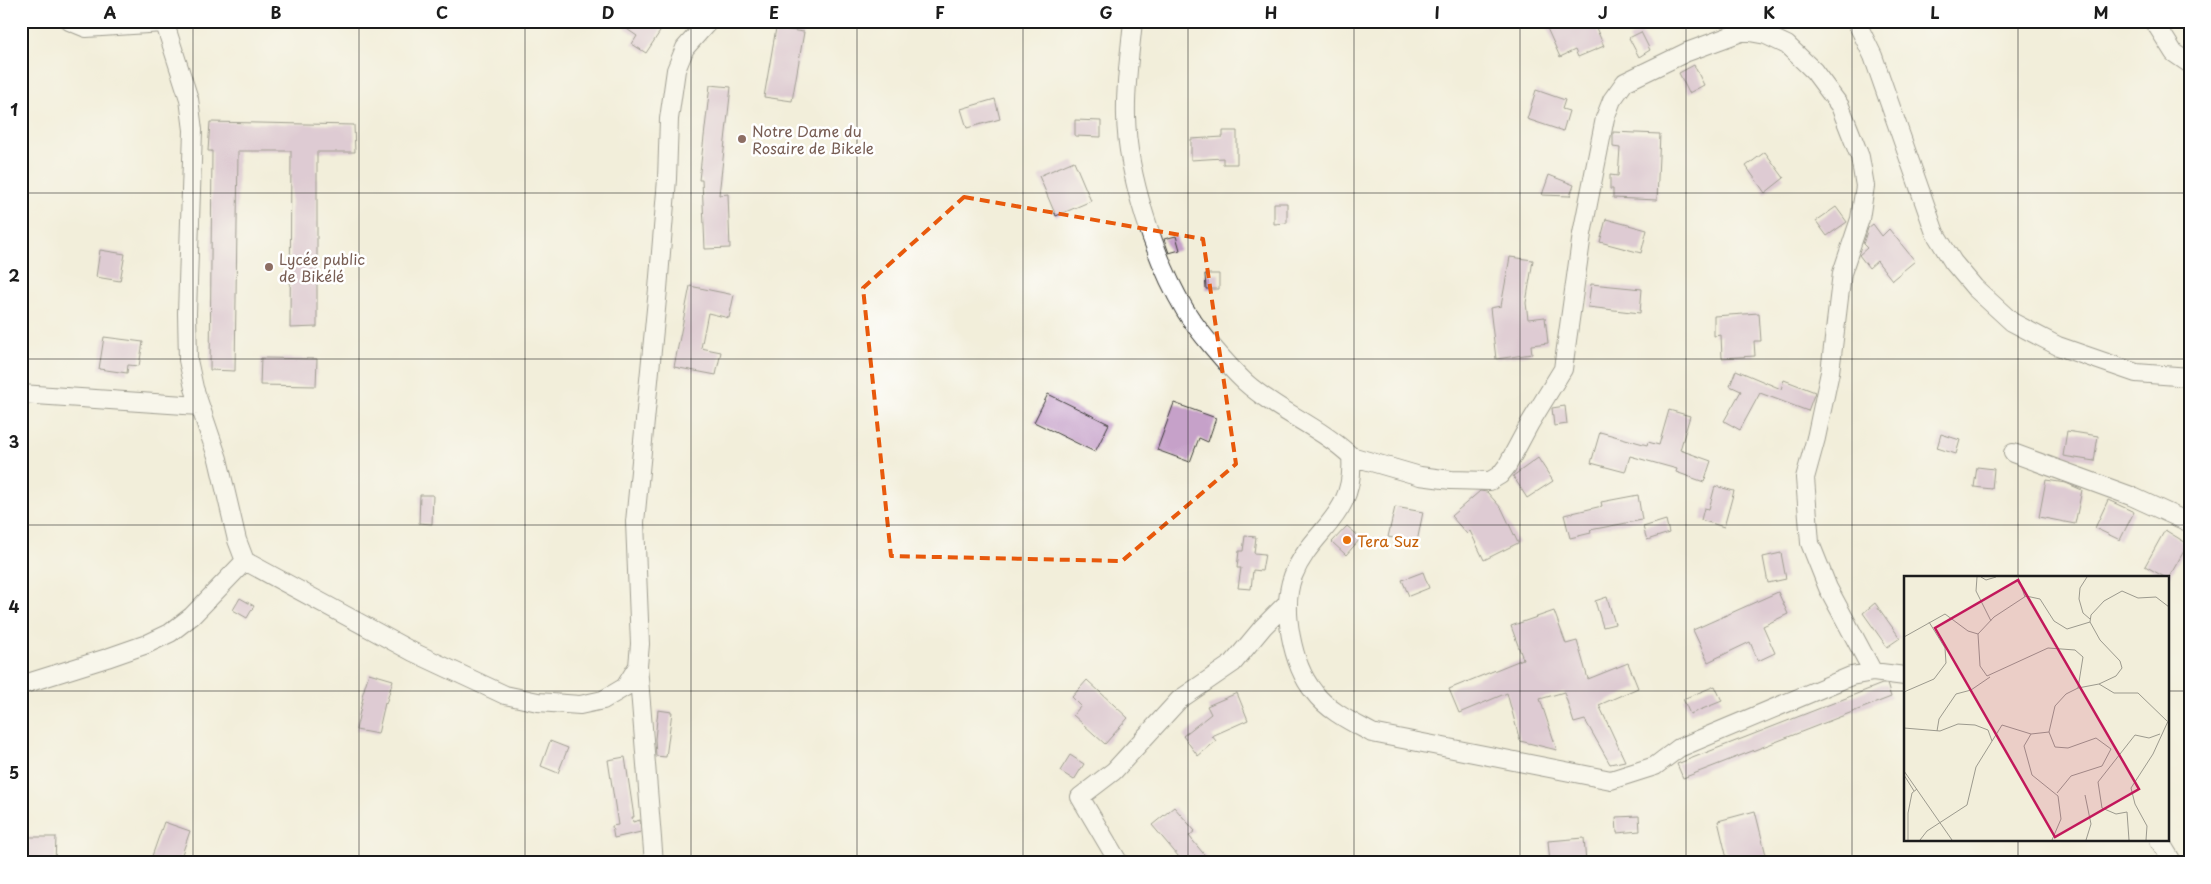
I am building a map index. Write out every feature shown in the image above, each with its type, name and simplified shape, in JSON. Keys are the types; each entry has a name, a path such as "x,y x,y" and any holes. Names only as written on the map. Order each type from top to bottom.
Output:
{"street":[{"path":"68,21 86,28 163,22 176,56 189,99 193,130 187,305 188,360 199,406 218,460 237,540 245,561 413,652 505,695 538,702 580,705 603,700 625,688 638,666"},
{"path":"654,863 653,831 638,666 640,644 635,522 658,289 667,179 669,119 676,70 685,48 708,21"},
{"path":"1132,21 1126,92 1127,140 1141,199 1170,283 1186,311 1246,383 1337,443 1351,456 1420,476 1490,481 1500,475 1507,466 1530,423 1563,370 1582,234 1605,118 1612,100 1625,82 1687,52 1744,31 1766,35 1787,45 1814,71 1840,106 1860,157 1865,186 1860,219 1842,273 1830,372 1816,438 1805,478 1810,543 1828,588 1873,672"},
{"path":"1856,21 1872,56 1935,233 1953,262 1975,288 2012,322 2058,346 2136,373 2190,377"},
{"path":"2154,21 2174,53 2190,64"},
{"path":"21,394 199,406"},
{"path":"2013,453 2132,496 2190,523"},
{"path":"1351,456 1351,484 1344,502 1330,524 1305,555 1293,576 1288,604 1291,638 1302,673 1314,692 1341,716 1372,733 1611,780 1655,766 1679,748 1851,676 1873,672 1904,676"},
{"path":"21,685 107,658 147,644 170,633 192,616 245,561"},
{"path":"1119,863 1080,797 1114,771 1179,700 1233,663 1263,627 1288,604"},
{"path":"2160,842 2173,863"}],"highlighted area":[{"path":"964,197 1203,239 1236,464 1122,561 891,556 863,288"}],"building":[{"path":"615,21 667,21 646,53 632,44 637,36"},
{"path":"1556,21 1593,21 1604,46 1578,57 1575,50 1560,57 1546,26"},
{"path":"776,28 804,32 792,101 764,97"},
{"path":"1641,32 1650,50 1639,57 1629,38"},
{"path":"1694,65 1704,85 1689,93 1679,73"},
{"path":"710,85 731,87 719,195 728,194 730,248 705,249 702,180 699,180"},
{"path":"1536,90 1565,100 1562,109 1569,111 1563,131 1527,119"},
{"path":"995,99 1000,119 967,128 961,109"},
{"path":"1075,120 1101,121 1101,137 1075,136"},
{"path":"210,122 354,125 355,152 317,152 317,327 290,328 291,151 238,151 235,371 210,370 212,151 208,151"},
{"path":"1223,131 1237,131 1237,164 1223,164 1223,158 1191,160 1191,139 1223,137"},
{"path":"1613,132 1660,134 1657,200 1613,198 1613,189 1610,189 1610,175 1618,176 1620,148 1613,147"},
{"path":"1765,152 1784,178 1765,193 1746,166"},
{"path":"1074,161 1091,201 1056,216 1039,176"},
{"path":"1549,175 1574,185 1570,196 1542,195"},
{"path":"1274,203 1287,203 1287,223 1274,224"},
{"path":"1836,207 1847,222 1827,236 1816,221"},
{"path":"1606,219 1647,230 1641,253 1600,242"},
{"path":"1873,224 1882,236 1889,229 1915,261 1892,280 1877,261 1869,268 1859,255 1867,248 1863,244 1868,228"},
{"path":"1176,236 1180,250 1169,253 1164,239"},
{"path":"100,250 125,254 120,281 96,277"},
{"path":"1510,257 1533,260 1526,303 1528,319 1545,317 1548,343 1531,345 1532,354 1496,359 1490,308 1501,306"},
{"path":"1205,274 1219,274 1219,289 1206,289"},
{"path":"1591,284 1642,289 1640,313 1588,307"},
{"path":"690,286 734,295 729,318 708,313 701,348 721,352 716,375 674,367"},
{"path":"1759,313 1761,341 1754,341 1755,356 1722,358 1721,335 1714,336 1714,316"},
{"path":"104,337 143,342 139,366 128,365 127,373 99,369"},
{"path":"261,358 317,359 316,386 260,385"},
{"path":"1736,370 1781,389 1784,380 1815,392 1808,411 1760,393 1740,430 1724,421 1741,391 1730,386"},
{"path":"1048,394 1109,424 1095,452 1034,422"},
{"path":"1174,403 1216,418 1208,442 1199,438 1190,462 1157,450"},
{"path":"1565,406 1567,424 1554,426 1552,408"},
{"path":"1669,410 1690,416 1680,450 1711,461 1704,482 1676,472 1677,469 1630,456 1625,472 1591,463 1600,432 1647,445 1648,442 1659,445"},
{"path":"2067,431 2098,436 2094,461 2063,456"},
{"path":"1941,434 1960,440 1956,454 1937,448"},
{"path":"1538,458 1553,481 1527,498 1513,476"},
{"path":"1977,467 1994,469 1992,489 1974,487"},
{"path":"2046,480 2066,483 2082,490 2075,524 2039,517"},
{"path":"1715,486 1734,491 1724,527 1701,520 1704,508 1709,509"},
{"path":"1480,491 1487,492 1502,509 1518,543 1484,560 1470,531 1467,534 1451,516"},
{"path":"420,495 433,495 432,524 419,523"},
{"path":"1638,495 1642,520 1590,530 1591,533 1570,538 1564,515 1602,506 1601,502"},
{"path":"2108,500 2134,512 2120,540 2095,528"},
{"path":"1395,507 1423,512 1417,542 1388,537"},
{"path":"1666,520 1669,533 1647,540 1643,527"},
{"path":"1347,526 1361,538 1346,555 1332,542"},
{"path":"2165,530 2188,544 2168,579 2168,576 2163,576 2145,566"},
{"path":"1245,536 1256,537 1254,553 1265,554 1262,571 1253,570 1251,589 1238,588 1241,568 1237,568 1239,551 1243,551"},
{"path":"1781,553 1786,579 1768,583 1763,557"},
{"path":"1423,572 1429,588 1409,596 1402,580"},
{"path":"1778,592 1788,614 1763,626 1775,653 1758,661 1750,642 1708,662 1693,630"},
{"path":"1607,597 1615,624 1603,627 1595,601"},
{"path":"240,598 254,606 247,618 233,610"},
{"path":"1875,603 1900,638 1887,647 1863,613"},
{"path":"1554,611 1566,644 1577,641 1588,679 1628,663 1638,688 1599,705 1625,761 1610,764 1585,720 1574,723 1564,692 1540,699 1557,750 1520,741 1507,693 1459,713 1449,689 1523,659 1511,626"},
{"path":"369,673 393,680 385,703 378,734 356,730 362,696"},
{"path":"1087,680 1128,718 1105,744 1073,715 1081,706 1072,697"},
{"path":"1882,684 1887,684 1891,697 1683,778 1677,764"},
{"path":"1715,686 1722,701 1690,714 1683,699"},
{"path":"1237,693 1248,720 1212,736 1216,741 1198,756 1183,736 1211,714 1207,706"},
{"path":"658,710 672,712 666,757 656,756 655,739"},
{"path":"550,741 568,748 558,773 541,766"},
{"path":"1070,755 1084,764 1074,780 1060,771"},
{"path":"625,757 634,817 632,817 633,822 640,820 641,832 614,838 612,826 618,825 608,760"},
{"path":"1174,807 1195,831 1189,836 1211,863 1184,863 1152,825"},
{"path":"1755,811 1768,863 1728,863 1718,821"},
{"path":"1639,816 1640,831 1617,833 1616,817"},
{"path":"164,822 190,831 179,863 161,863 151,859"},
{"path":"29,837 56,837 55,863 28,863"},
{"path":"1584,838 1586,863 1550,863 1548,841"}],"place":[{"name":"Notre Dame du Rosaire de Bikele","path":"742,139"},
{"name":"Lycée public de Bikélé","path":"269,267"},
{"name":"Tera Suz","path":"1347,540"}]}
